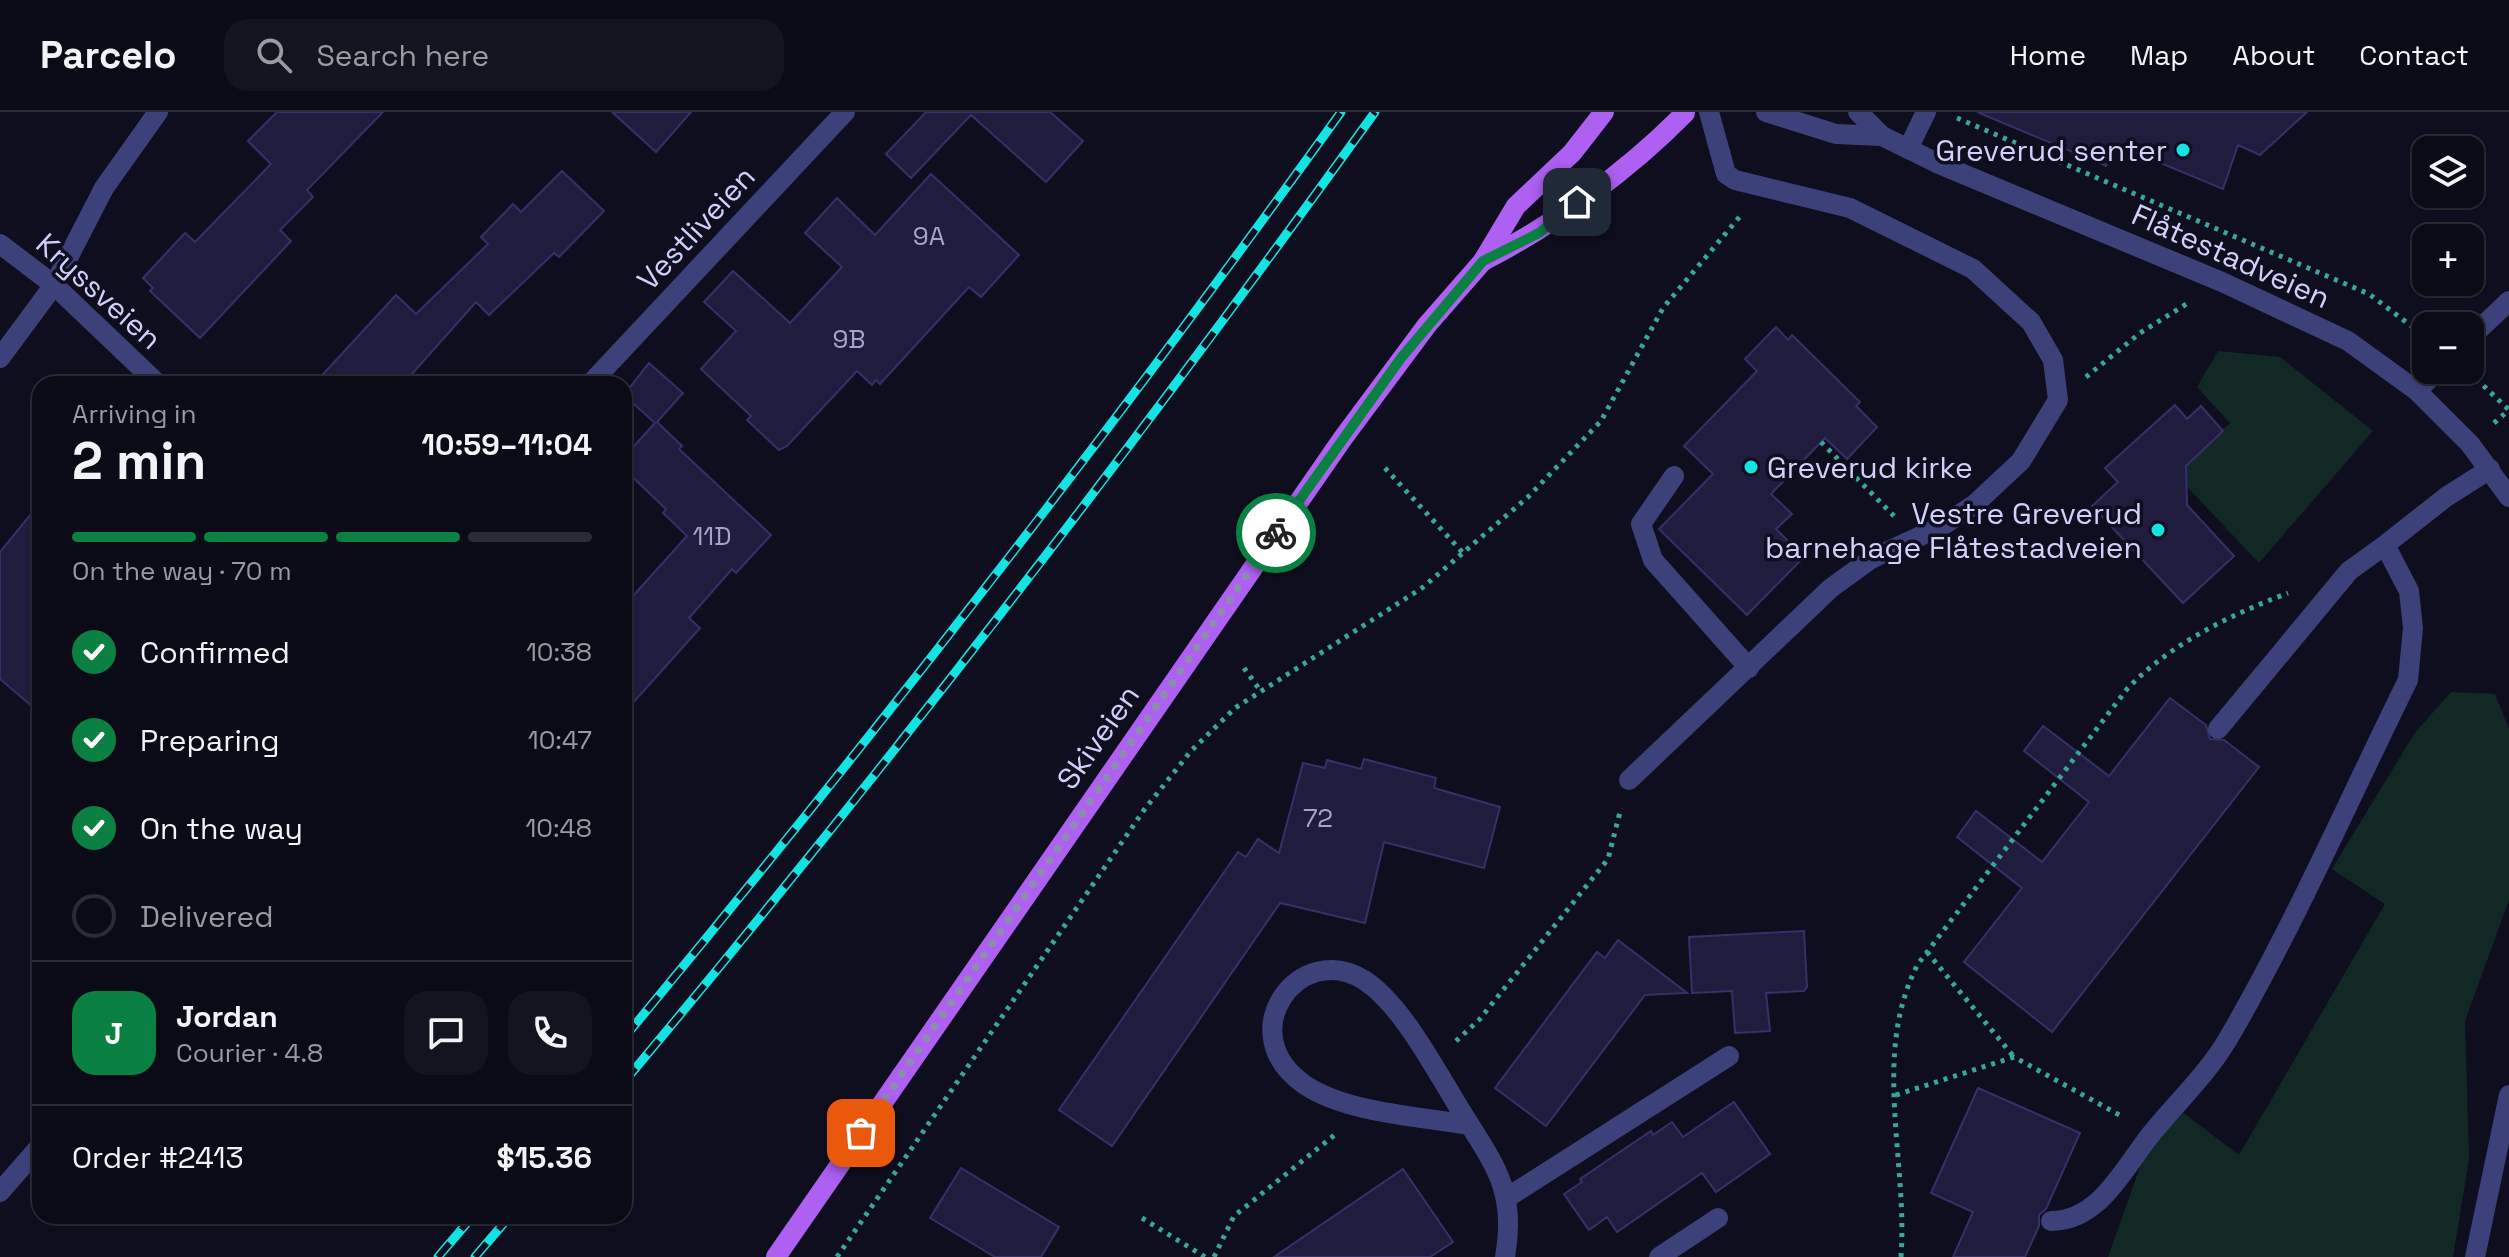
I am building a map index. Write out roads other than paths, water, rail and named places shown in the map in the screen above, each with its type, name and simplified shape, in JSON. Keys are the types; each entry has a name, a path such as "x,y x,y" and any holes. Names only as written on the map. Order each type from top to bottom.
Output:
{"main road":[{"name":"Skiveien","path":"776,1257 1343,438 1410,347 1483,261 1516,206 1572,153 1604,112"},
{"name":"Skiveien","path":"1483,261 1539,233 1659,140 1683,112"}],"street":[{"path":"0,358 54,285 104,188 158,112"},
{"name":"Vestliveien","path":"598,376 845,112"},
{"path":"1629,780 1831,588 1871,559 1942,526 1975,504 2021,461 2058,400 2053,360 2031,322 1973,269 1850,208 1750,185 1726,174 1709,112"},
{"name":"Flåtestadveien","path":"1766,112 1836,134 1882,136"},
{"name":"Flåtestadveien","path":"1858,112 1882,136 1908,149 2222,282 2348,341 2417,391 2490,469 2509,497"},
{"path":"1908,149 1926,112"},
{"name":"Kryssveien","path":"0,244 54,285 150,376"},
{"path":"2484,325 2509,301"},
{"path":"2417,391 2424,384"},
{"path":"2218,729 2349,571 2446,497 2490,469"},
{"path":"1674,476 1641,524 1653,560 1749,668"},
{"path":"2051,1221 2067,1221 2085,1215 2152,1133 2177,1108 2227,1040 2408,680 2413,628 2409,591 2385,545"},
{"path":"1469,1125 1337,1103 1303,1084 1278,1060 1270,1036 1273,1014 1283,995 1299,980 1314,972 1330,970 1364,980 1393,1009 1490,1154 1508,1197 1510,1229 1505,1257"},
{"path":"1508,1197 1729,1056"},
{"path":"2475,1257 2509,1095"},
{"path":"0,1192 32,1155"},
{"path":"1659,1257 1718,1218"}],"railway":[{"path":"632,1028 900,697 1080,465 1341,112"},
{"path":"632,1072 819,845 1008,604 1194,359 1375,112"},
{"path":"438,1257 466,1224"},
{"path":"475,1257 503,1224"}],"place":[{"name":"Greverud senter","path":"2183,150"},
{"name":"Greverud kirke","path":"1751,467"},
{"name":"Vestre Greverud barnehage Flåtestadveien","path":"2158,530"}]}
